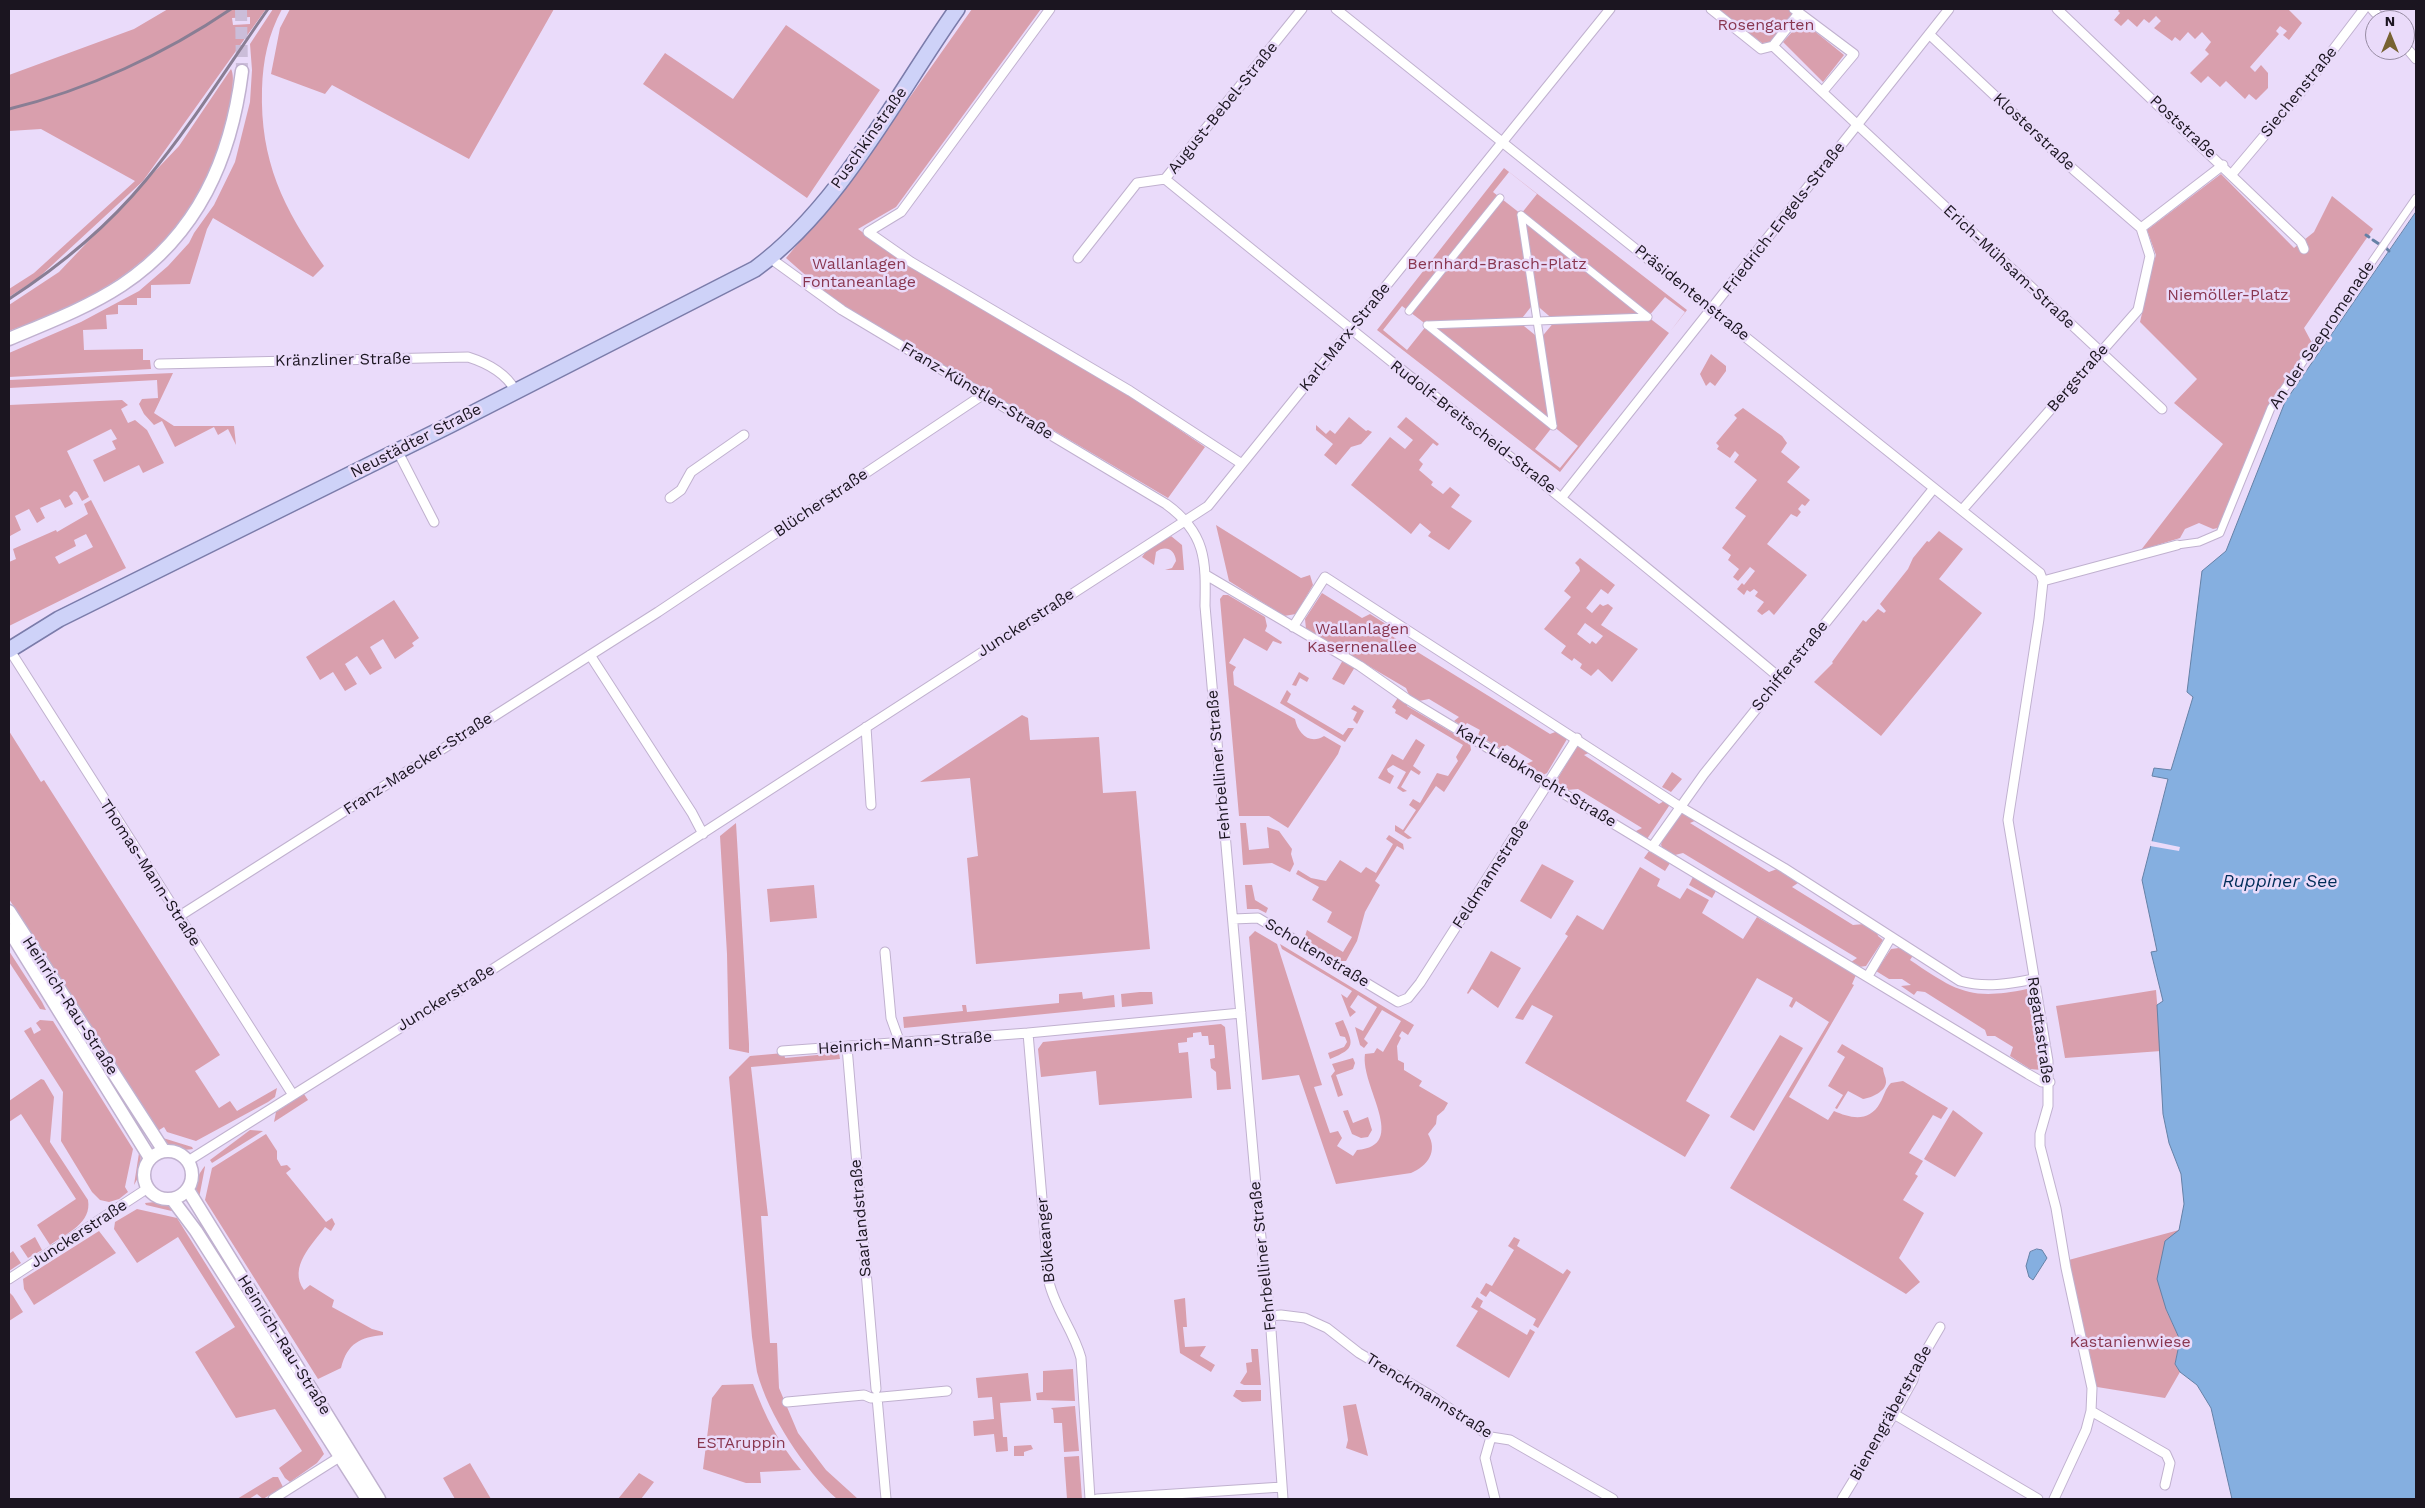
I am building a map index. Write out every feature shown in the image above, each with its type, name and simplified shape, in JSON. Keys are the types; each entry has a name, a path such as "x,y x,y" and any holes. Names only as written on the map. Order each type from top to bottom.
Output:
{"main road":[{"name":"Puschkinstraße","path":"770,258 817,210 852,165 957,9"},
{"path":"9,339 78,309 122,285 152,261 176,236 204,198 222,162 238,102 242,71"},
{"name":"Neustädter Straße","path":"9,649 59,619 714,291 770,258"},
{"name":"Neustädter Straße","path":"9,639 31,627 59,619"},
{"name":"Heinrich-Rau-Straße","path":"9,911 164,1151"},
{"name":"Heinrich-Rau-Straße","path":"9,930 150,1158"},
{"path":"164,1151 175,1151 188,1161 192,1177 188,1190 172,1199 160,1197 148,1188 144,1171 150,1158 164,1151"},
{"name":"Heinrich-Rau-Straße","path":"188,1190 379,1499"},
{"name":"Heinrich-Rau-Straße","path":"172,1199 196,1231 367,1499"}],"street":[{"path":"1050,9 901,212 868,232 911,262 1130,391 1242,464"},
{"name":"August-Bebel-Straße","path":"1078,258 1137,183 1165,179 1302,9"},
{"name":"Präsidentenstraße","path":"1336,9 2031,565 2040,573 2043,581"},
{"name":"Karl-Marx-Straße","path":"1186,520 1208,506 1610,9"},
{"path":"1711,9 1761,48 1773,46 1797,11 1854,54 1823,90"},
{"name":"Friedrich-Engels-Straße","path":"1562,497 1949,9"},
{"name":"Poststraße","path":"2057,9 2223,165 2301,242 2304,249"},
{"name":"Siechenstraße","path":"2232,174 2301,92 2364,9"},
{"name":"Klosterstraße","path":"1929,34 2074,170 2141,228"},
{"name":"Erich-Mühsam-Straße","path":"1773,46 1823,90 2100,353 2162,408"},
{"path":"2141,228 2223,165"},
{"name":"Rudolf-Breitscheid-Straße","path":"1165,179 1351,331 1562,497 1780,678"},
{"path":"1409,311 1500,198"},
{"name":"An der Seepromenade","path":"2043,581 2177,545 2199,542 2220,533 2271,408 2416,198"},
{"path":"1538,322 1427,326 1553,426 1538,322 1521,214 1648,317 1538,322"},
{"name":"Bergstraße","path":"1962,510 2138,310 2150,256 2141,228"},
{"name":"Franz-Künstler-Straße","path":"770,258 842,310 1166,504 1186,520"},
{"name":"Kränzliner Straße","path":"159,364 468,357 501,373 509,380 515,390"},
{"name":"Blücherstraße","path":"658,612 984,394"},
{"path":"670,498 681,490 692,472 744,435"},
{"path":"397,450 434,522"},
{"name":"Schifferstraße","path":"1652,847 1679,806 1934,488"},
{"name":"Fehrbelliner Straße","path":"1186,520 1198,540 1206,575 1205,606 1259,1220 1270,1316 1283,1499"},
{"name":"Junckerstraße","path":"188,1161 702,834 1186,520"},
{"name":"Karl-Liebknecht-Straße","path":"1206,575 1360,666 1397,691 1652,847 2028,1074 2042,1082 2050,1082"},
{"path":"1292,627 1325,577 1679,806 1784,868 1960,981 1997,985 2034,980"},
{"name":"Regattastraße","path":"2043,581 2008,820 2050,1082 2048,1106 2040,1134 2040,1146 2056,1208 2066,1268 2091,1386 2091,1411 2086,1430 2054,1499"},
{"name":"Franz-Maecker-Straße","path":"178,917 658,612"},
{"name":"Thomas-Mann-Straße","path":"9,649 293,1095"},
{"path":"590,655 692,813 702,834"},
{"path":"866,727 871,805"},
{"name":"Feldmannstraße","path":"1398,1002 1408,998 1420,984 1576,738"},
{"name":"Scholtenstraße","path":"1233,919 1258,918 1398,1002"},
{"path":"1868,976 1891,937"},
{"path":"884,952 891,1018 900,1043"},
{"path":"1028,1034 1241,1013"},
{"name":"Heinrich-Mann-Straße","path":"782,1051 1028,1034"},
{"name":"Bölkeanger","path":"1028,1034 1049,1282 1055,1301 1077,1343 1081,1358 1090,1499"},
{"name":"Saarlandstraße","path":"847,1047 874,1395 886,1499"},
{"name":"Junckerstraße","path":"9,1279 148,1188"},
{"name":"Trenckmannstraße","path":"1270,1316 1291,1315 1305,1318 1327,1328 1359,1353 1430,1395 1491,1437 1510,1440 1612,1499"},
{"name":"Bienengräberstraße","path":"1842,1499 1894,1414 1913,1380 1916,1368 1940,1327"},
{"path":"787,1402 864,1395 947,1391"},
{"path":"2091,1411 2166,1454 2170,1464 2165,1485"},
{"path":"1894,1414 2038,1499"},
{"path":"1491,1437 1485,1458 1495,1499"},
{"path":"273,1499 341,1456"},
{"path":"1097,1499 1282,1487"}],"green space":[{"path":"168,9 266,9 143,181 37,279 9,297 9,289 34,273 135,181 41,129 9,131 9,75 134,29","holes":["250,17 250,24 233,25 232,18"]},
{"path":"273,9 282,9 270,38 264,68 262,115 265,139 277,183 286,203 309,245 324,266 313,277 213,218 207,229 190,284 151,285 151,298 137,298 137,305 118,305 118,314 106,315 107,329 83,330 84,350 143,349 143,360 150,360 151,369 9,377 9,353 81,322 139,291 168,266 189,243 214,205 235,162 250,102 252,70 250,44"},
{"path":"290,9 554,9 469,159 332,85 325,94 271,74 280,28"},
{"name":"Wallanlagen Fontaneanlage","path":"972,9 1041,9 896,207 858,229 910,266 1121,390 1205,447 1168,498 836,302 786,258 855,175"},
{"name":"Rosengarten","path":"1716,9 1790,9 1796,14 1774,42 1762,43 1753,36 1751,38"},
{"path":"2120,9 2288,9 2302,23 2289,40 2283,35 2287,31 2280,26 2276,31 2279,34 2250,67 2255,72 2261,65 2268,73 2268,88 2256,100 2249,94 2245,99 2226,81 2220,87 2208,76 2201,83 2190,73 2209,54 2205,50 2211,42 2202,32 2195,39 2188,32 2180,41 2175,37 2172,41 2154,28 2161,21 2156,16 2149,23 2144,19 2137,27 2128,19 2121,26 2114,20 2120,13 2118,11"},
{"path":"1802,21 1844,55 1823,82 1783,42"},
{"path":"786,25 880,90 807,198 643,84 665,53 733,99"},
{"path":"231,69 233,78 232,92 227,124 221,145 210,171 193,202 174,229 152,252 128,272 101,290 41,319 9,331 9,305 59,272 179,146"},
{"name":"Bernhard-Brasch-Platz","path":"1504,168 1687,310 1670,332 1685,312 1665,297 1648,317 1669,333 1560,472 1377,330","holes":["1509,172 1537,194 1521,214 1493,192","1534,303 1555,321 1540,339 1519,322","1402,306 1427,325 1407,350 1383,330","1553,426 1578,446 1560,468 1535,449"]},
{"name":"Niemöller-Platz","path":"2221,174 2294,248 2314,232 2332,196 2373,229 2304,328 2312,343 2270,402 2218,528 2213,529 2199,523 2185,529 2180,538 2141,550 2223,444 2174,403 2197,379 2140,322 2147,292 2147,282 2156,255 2147,230"},
{"path":"1711,354 1726,366 1726,371 1715,386 1710,382 1706,386 1700,374"},
{"path":"173,373 154,413 174,426 234,426 236,445 228,429 218,435 214,427 175,447 162,421 154,425 144,414 139,404 142,399 158,398 157,380 9,388 9,380"},
{"path":"122,400 128,405 121,409 128,423 135,420 147,430 164,463 143,473 139,465 104,482 93,460 116,449 112,441 117,439 111,429 67,451 89,497 82,501 77,492 74,491 69,496 73,504 65,508 60,499 40,508 45,518 37,523 29,509 15,516 21,530 10,536 9,405"},
{"path":"1743,408 1782,436 1787,443 1781,452 1800,467 1787,482 1810,500 1805,506 1802,504 1798,509 1801,512 1797,517 1791,514 1767,544 1807,575 1774,615 1769,610 1762,615 1757,611 1764,602 1755,596 1758,592 1754,589 1750,592 1747,590 1744,595 1737,589 1742,583 1744,585 1755,571 1750,567 1738,581 1733,577 1739,569 1728,560 1731,555 1722,548 1746,516 1735,508 1757,480 1734,462 1739,455 1735,451 1730,458 1717,449 1719,446 1716,443 1737,418 1734,415"},
{"path":"1349,417 1366,431 1372,432 1361,444 1351,447 1336,465 1324,455 1333,444 1316,430 1316,425 1326,434 1330,430 1335,434"},
{"path":"1406,417 1439,444 1437,446 1433,443 1419,460 1423,464 1419,470 1433,482 1431,485 1443,494 1450,487 1460,495 1451,507 1472,521 1449,550 1428,536 1431,532 1420,523 1411,534 1351,485 1390,437 1405,449 1413,440 1397,427"},
{"path":"91,500 126,568 9,626 9,562 16,559 13,549 56,530 57,532 88,514 84,504","holes":["86,534 93,547 59,564 55,557 76,546 74,540"]},
{"name":"Wallanlagen Kasernenallee","path":"1216,525 1301,578 1310,575 1313,585 1296,614 1284,616 1229,581"},
{"path":"1939,531 1963,549 1939,579 1982,613 1881,736 1814,682 1833,663 1863,620 1866,622 1878,609 1884,613 1886,611 1880,604 1908,569 1913,558 1927,541 1929,542"},
{"path":"1171,536 1182,545 1184,570 1165,570 1172,568 1176,561 1174,554 1169,549 1156,552 1154,565 1142,557 1147,550"},
{"path":"1580,558 1615,585 1608,594 1601,589 1586,608 1592,613 1600,604 1603,606 1608,604 1613,608 1601,625 1638,649 1612,682 1598,669 1591,676 1580,668 1582,664 1574,658 1572,661 1561,653 1566,646 1544,629 1571,597 1564,591 1580,571 1575,563","holes":["1585,623 1603,636 1596,644 1592,641 1590,644 1577,634"]},
{"name":"Wallanlagen Kasernenallee","path":"1322,593 1362,618 1370,614 1389,626 1382,630 1550,734 1558,731 1567,739 1547,773 1543,775 1526,764 1533,761 1507,745 1501,749 1478,735 1480,730 1467,723 1464,727 1454,721 1459,717 1429,699 1419,701 1409,695 1406,688 1306,629 1305,619"},
{"path":"1223,595 1228,595 1265,617 1267,626 1265,631 1282,642 1281,644 1273,641 1267,651 1244,638 1229,663 1236,667 1233,672 1234,685 1295,719 1299,729 1309,739 1324,736 1341,746 1338,754 1288,828 1269,816 1239,816 1220,599"},
{"path":"394,600 419,638 412,643 414,646 395,659 383,639 370,647 382,668 370,675 357,656 345,664 357,684 345,691 333,672 320,680 306,657"},
{"path":"1343,660 1355,667 1344,685 1332,679"},
{"path":"1299,672 1309,678 1307,682 1300,678 1296,686 1292,685"},
{"path":"1287,690 1291,694 1287,702 1343,735 1348,728 1354,728 1345,742 1280,703"},
{"path":"1399,696 1408,702 1407,706 1470,743 1471,750 1444,792 1436,786 1404,832 1412,838 1408,839 1395,831 1395,825 1403,830 1416,810 1409,805 1413,799 1420,803 1437,773 1448,776 1458,761 1456,757 1463,745 1411,714 1407,720 1395,713 1396,710 1392,707"},
{"path":"1354,705 1364,711 1357,724 1353,720 1357,712 1351,709"},
{"path":"1022,715 1028,718 1030,740 1099,737 1103,793 1136,791 1150,949 976,964 967,858 978,856 970,778 920,782"},
{"path":"9,731 41,782 44,780 220,1055 195,1071 219,1108 230,1101 237,1111 277,1088 275,1097 268,1102 196,1141 167,1132 164,1127 156,1132 9,899"},
{"path":"1416,739 1425,745 1413,766 1421,772 1419,775 1411,770 1401,787 1407,791 1403,792 1397,788 1406,772 1393,765 1387,769 1394,776 1390,784 1378,778 1392,754 1403,760"},
{"path":"1578,744 1591,752 1584,755 1659,804 1666,800 1669,802 1669,806 1647,839 1634,832 1642,828 1578,789 1567,790 1559,785 1558,778"},
{"path":"1672,772 1682,779 1671,792 1662,787"},
{"path":"1682,813 1697,820 1690,823 1769,872 1777,869 1798,883 1792,887 1853,925 1864,924 1877,932 1878,936 1883,940 1866,966 1859,967 1851,962 1857,958 1683,853 1675,855 1664,850 1661,845 1662,841 1677,815"},
{"path":"736,823 749,1053 729,1049 727,954 720,836"},
{"path":"1240,823 1246,823 1249,850 1269,848 1267,827 1279,831 1292,849 1291,854 1294,864 1290,872 1272,863 1243,865"},
{"path":"1389,835 1403,844 1404,850 1397,846 1375,881 1380,885 1365,912 1357,941 1346,961 1339,961 1304,939 1307,930 1343,952 1352,937 1327,922 1332,912 1312,900 1319,887 1296,874 1298,870 1311,878 1326,881 1340,860 1361,873 1366,867 1376,873 1393,844 1386,839"},
{"path":"1649,851 1670,863 1665,871 1644,858"},
{"path":"1542,864 1574,881 1551,919 1520,901"},
{"path":"1640,867 1660,879 1657,886 1680,899 1687,888 1709,900 1702,913 1743,939 1757,917 1856,975 1852,984 1854,985 1789,1097 1828,1120 1834,1111 1846,1116 1859,1117 1870,1114 1876,1109 1891,1083 1903,1081 1948,1108 1941,1119 1933,1115 1909,1153 1923,1161 1915,1174 1918,1176 1903,1200 1924,1213 1899,1258 1920,1282 1906,1294 1730,1188 1829,1022 1796,1001 1792,1008 1789,1006 1793,998 1757,978 1686,1101 1710,1115 1685,1157 1525,1063 1553,1016 1532,1005 1523,1020 1515,1018 1568,936 1565,934 1577,915 1603,930"},
{"path":"1693,877 1716,891 1712,898 1689,885"},
{"path":"814,885 817,918 770,922 767,889"},
{"path":"1245,885 1252,885 1255,900 1268,908 1266,913 1258,909 1247,909"},
{"path":"1255,931 1277,944 1322,1085 1314,1087 1330,1133 1338,1131 1342,1138 1337,1146 1353,1156 1357,1150 1372,1146 1380,1138 1382,1126 1365,1067 1365,1054 1374,1053 1377,1048 1383,1052 1401,1021 1382,1010 1364,1039 1368,1043 1364,1048 1360,1045 1355,1027 1363,1031 1377,1007 1358,995 1350,1007 1356,1012 1350,1017 1341,994 1347,998 1352,991 1282,949 1280,944 1414,1025 1408,1035 1402,1031 1399,1036 1401,1038 1397,1046 1398,1060 1404,1063 1404,1070 1422,1081 1419,1086 1448,1103 1437,1116 1436,1124 1428,1134 1432,1146 1430,1157 1417,1170 1411,1173 1336,1184 1299,1075 1262,1080 1249,937"},
{"path":"1899,948 1914,954 1910,960 1926,971 1964,991 1991,994 2027,989 2041,1070 2030,1069 2010,1056 2013,1047 1995,1036 1987,1036 1985,1030 1925,992 1917,991 1914,995 1901,986 1911,985 1902,979 1889,979 1876,971 1891,949"},
{"path":"9,951 46,1010 40,1009 9,962"},
{"path":"1491,951 1521,968 1498,1008 1472,989 1467,993"},
{"path":"2156,990 2161,1051 2065,1058 2056,1006"},
{"path":"1082,992 1083,999 1114,995 1115,1007 904,1028 903,1017 963,1011 962,1005 966,1005 967,1012 1059,1003 1059,994"},
{"path":"1152,992 1153,1004 1122,1007 1121,994"},
{"path":"40,1020 53,1021 133,1149 125,1187 128,1192 119,1199 109,1202 100,1200 92,1192 61,1141 63,1092 24,1031 31,1027 34,1034 41,1030 36,1023"},
{"path":"1343,1020 1349,1035 1349,1048 1330,1059 1328,1053 1344,1047 1347,1042 1345,1037 1340,1036 1335,1023"},
{"path":"1221,1024 1225,1027 1231,1089 1217,1090 1216,1072 1211,1068 1210,1059 1215,1058 1214,1045 1209,1045 1208,1036 1202,1036 1201,1032 1193,1033 1193,1037 1187,1038 1187,1042 1178,1043 1179,1053 1188,1052 1192,1098 1099,1105 1096,1071 1041,1077 1038,1049 1043,1042"},
{"path":"1780,1035 1803,1048 1754,1131 1730,1117"},
{"path":"1842,1044 1883,1068 1886,1085 1874,1096 1863,1099 1848,1091 1837,1109 1835,1108 1843,1095 1828,1086 1845,1057 1837,1052"},
{"path":"784,1053 785,1058 839,1053 840,1059 751,1067 768,1216 761,1216 770,1343 777,1343 779,1388 798,1433 826,1470 858,1499 837,1499 801,1458 789,1441 770,1406 756,1368 729,1077 750,1056"},
{"path":"1353,1058 1355,1063 1353,1069 1336,1075 1343,1095 1338,1097 1331,1076 1335,1071 1332,1064"},
{"path":"41,1079 44,1080 54,1097 50,1142 88,1200 86,1215 77,1227 50,1245 37,1225 76,1199 21,1114 9,1122 9,1101"},
{"path":"304,1094 308,1100 274,1122 276,1112"},
{"path":"1348,1110 1353,1123 1368,1117 1372,1130 1368,1137 1361,1138 1352,1134 1343,1111"},
{"path":"1953,1110 1983,1133 1955,1177 1924,1159"},
{"path":"250,1130 263,1131 212,1163 210,1160"},
{"path":"266,1134 277,1151 277,1159 281,1166 287,1165 291,1169 286,1173 326,1222 332,1218 335,1224 331,1231 325,1227 308,1249 300,1265 300,1281 304,1290 310,1285 334,1300 332,1307 372,1329 383,1332 383,1335 368,1337 356,1343 347,1353 341,1368 318,1379 205,1200 212,1168"},
{"path":"163,1138 192,1147 193,1149 184,1150 176,1148 169,1145"},
{"path":"141,1151 140,1174 134,1185 139,1153"},
{"path":"205,1166 199,1198 196,1186 198,1177"},
{"path":"155,1202 173,1207 176,1212 146,1205 145,1203"},
{"path":"137,1209 177,1218 321,1448 324,1454 317,1463 290,1482 279,1468 302,1451 275,1409 236,1418 195,1352 235,1327 178,1237 137,1263 114,1229 115,1222"},
{"name":"Kastanienwiese","path":"2179,1230 2166,1309 2180,1340 2175,1364 2180,1372 2165,1398 2091,1386 2065,1261"},
{"path":"99,1231 116,1253 34,1305 24,1289 23,1279"},
{"path":"35,1237 42,1250 28,1258 20,1246"},
{"path":"1514,1237 1520,1240 1517,1246 1563,1274 1567,1269 1571,1272 1538,1328 1533,1325 1536,1319 1490,1291 1486,1297 1480,1293 1486,1283 1492,1286 1514,1250 1508,1246"},
{"path":"13,1251 21,1263 9,1271 9,1254"},
{"path":"9,1292 23,1312 9,1321"},
{"path":"1477,1297 1483,1301 1480,1307 1527,1335 1530,1329 1535,1332 1509,1378 1456,1346 1478,1311 1471,1307"},
{"path":"1185,1298 1187,1327 1183,1327 1185,1347 1206,1346 1200,1356 1215,1365 1211,1372 1180,1353 1174,1300"},
{"path":"1251,1349 1258,1349 1261,1385 1244,1385 1240,1383 1247,1372 1246,1363 1252,1362"},
{"path":"1073,1369 1075,1401 1037,1400 1036,1393 1043,1392 1043,1371"},
{"path":"1028,1373 1031,1401 1000,1403 1003,1437 1007,1437 1008,1451 996,1452 994,1434 974,1436 973,1421 994,1419 992,1397 978,1398 976,1378"},
{"name":"ESTAruppin","path":"753,1384 773,1429 801,1470 760,1472 761,1483 746,1483 703,1469 712,1398 722,1385"},
{"path":"1236,1390 1261,1390 1261,1401 1242,1402 1233,1396"},
{"path":"1356,1404 1368,1456 1346,1448 1348,1440 1343,1406"},
{"path":"1075,1406 1079,1451 1064,1452 1062,1423 1054,1423 1053,1410 1051,1408"},
{"path":"1031,1445 1033,1449 1024,1452 1024,1456 1014,1456 1014,1446"},
{"path":"1079,1456 1082,1499 1067,1499 1064,1457"},
{"path":"470,1463 491,1499 455,1499 443,1478"},
{"path":"639,1473 654,1482 641,1499 618,1499"},
{"path":"273,1477 278,1477 283,1487 263,1499 257,1494 249,1499 237,1499"}],"water":[{"name":"Ruppiner See","path":"2416,212 2416,1499 2232,1499 2211,1408 2197,1385 2180,1372 2175,1364 2180,1340 2166,1309 2157,1279 2165,1241 2179,1230 2184,1204 2181,1174 2169,1143 2163,1114 2157,1005 2163,1001 2151,952 2157,951 2142,880 2168,779 2152,776 2154,768 2171,770 2193,697 2187,692 2202,571 2226,551 2285,402"},
{"path":"2037,1249 2042,1250 2047,1258 2033,1280 2029,1277 2026,1266 2030,1252"}],"pier":[{"path":"2151,841 2180,847 2179,851 2150,846"}],"waterway":[{"path":"2373,240 2379,244"},
{"path":"2386,248 2389,251"}],"tunnel":[{"path":"241,9 242,71"}],"railway":[{"path":"9,109 67,92 124,69 179,41 231,9"},
{"path":"9,299 82,245 131,197 178,139 268,9"}]}
